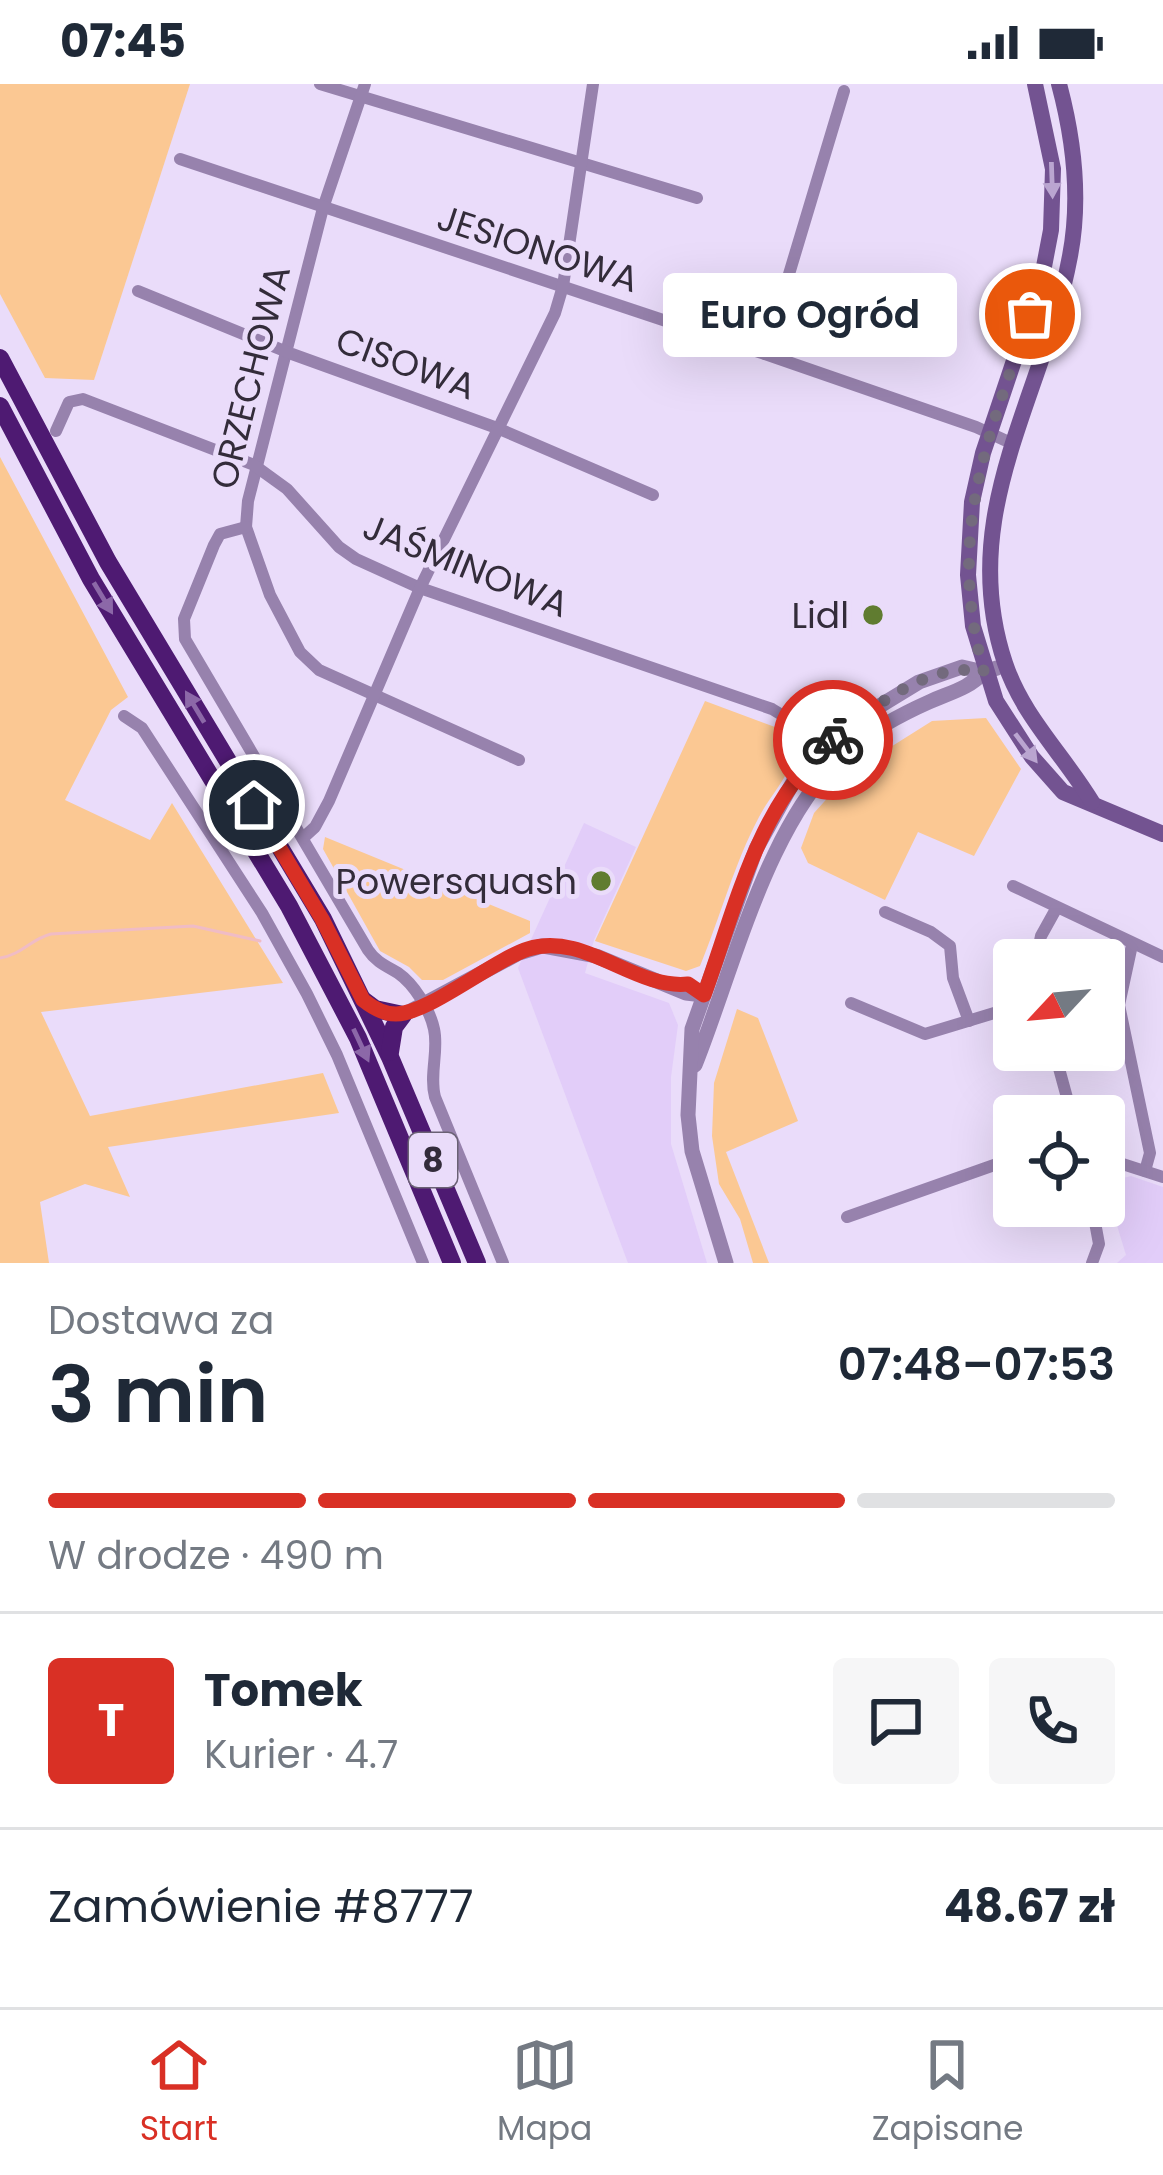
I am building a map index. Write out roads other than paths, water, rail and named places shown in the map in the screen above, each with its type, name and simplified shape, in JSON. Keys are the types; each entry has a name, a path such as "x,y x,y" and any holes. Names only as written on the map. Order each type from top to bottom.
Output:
{"highway":[{"name":"8","path":"0,358 108,562 322,919 390,1057 477,1263"},
{"name":"8","path":"0,406 91,578 289,906 358,1038 452,1263"},
{"path":"262,771 278,843"},
{"path":"363,1000 388,1014 403,1015"},
{"path":"390,1057 394,1027 403,1015"}],"main road":[{"path":"1035,84 1053,169 1051,230 1042,278 972,502 970,608 984,672 999,708 1032,758 1063,792 1163,834"},
{"path":"1059,84 1072,147 1073,230 1066,272 1011,443 992,526 992,604 1006,666 1027,711 1092,802"},
{"path":"1051,230 1073,230"},
{"path":"970,608 992,604"}],"street":[{"path":"320,84 363,90 698,198"},
{"path":"303,838 329,801 420,588 548,328 563,286 593,84"},
{"name":"ORZECHOWA","path":"363,90 323,208 254,466 246,527 270,595 300,652 319,670 519,760"},
{"path":"765,354 844,91"},
{"name":"JESIONOWA","path":"180,159 765,354 1011,443"},
{"name":"CISOWA","path":"138,291 285,351 497,428 653,495"},
{"name":"JAŚMINOWA","path":"56,431 66,406 79,398 254,466 287,489 346,553 420,588 772,709 822,750"},
{"path":"246,527 220,535 214,545 183,628 188,646 368,950 410,983 422,1004 436,1033 434,1096 503,1263"},
{"path":"726,1263 692,1151 688,1115 692,1073 711,999 771,817 796,777 860,718 919,682 962,667 984,672 1006,666"},
{"path":"711,999 790,821 819,779 870,734 931,701 969,688 984,672"},
{"path":"124,716 142,728 272,930 337,1055 422,1263"},
{"path":"860,718 870,734"},
{"path":"1013,886 1163,957"},
{"path":"1040,939 1056,909"},
{"path":"885,912 934,933 950,946 952,972 969,1022"},
{"path":"1132,945 1119,1005 1150,1153 1145,1172"},
{"path":"403,1015 518,953 542,946 596,956 711,999"},
{"path":"851,1003 925,1034 993,1014"},
{"path":"847,1217 993,1165"},
{"path":"1125,1165 1163,1177"},
{"path":"1092,1263 1100,1244 1096,1227"}],"waterway":[{"path":"0,958 51,934 193,926 260,941"}],"place":[{"name":"Euro Ogród","path":"1030,314"},
{"name":"Lidl","path":"873,615"},
{"name":"Powersquash","path":"601,881"}]}
